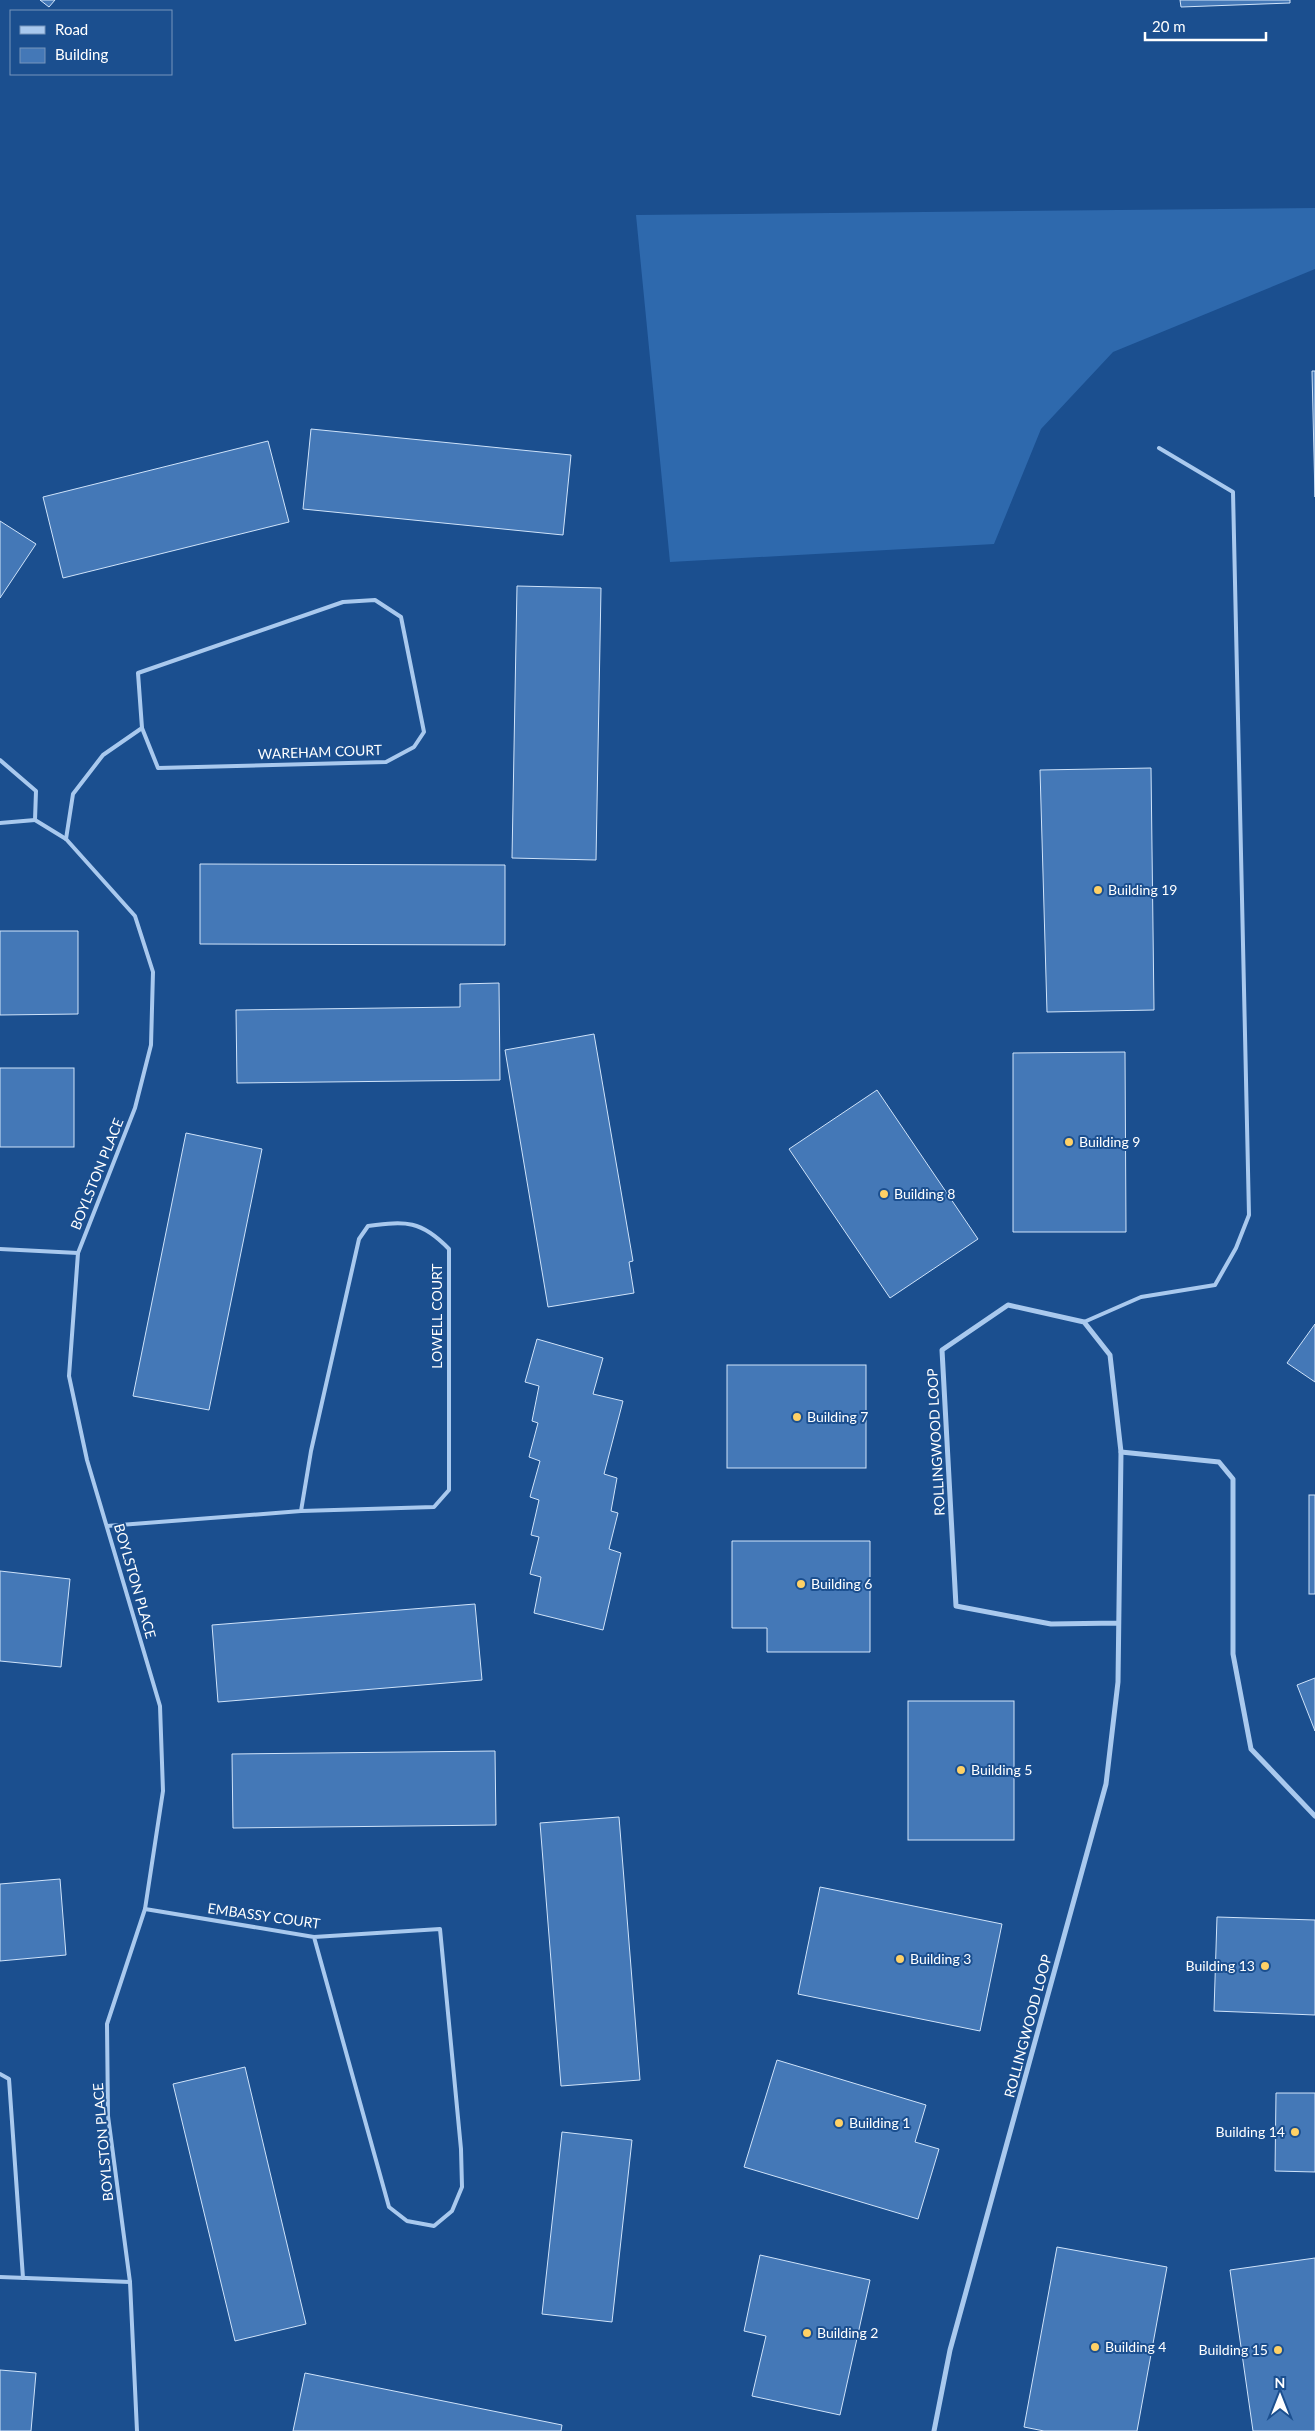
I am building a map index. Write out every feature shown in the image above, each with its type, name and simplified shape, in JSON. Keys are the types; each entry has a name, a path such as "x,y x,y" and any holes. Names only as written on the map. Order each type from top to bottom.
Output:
{"street":[{"name":"ROLLINGWOOD LOOP","path":"934,2431 950,2350 1106,1784 1118,1682 1121,1452 1110,1355 1084,1322 1008,1305 942,1350 956,1606 1052,1624 1118,1623"},
{"path":"1121,1452 1219,1462 1233,1479 1233,1654 1251,1749 1315,1816"}],"lane":[{"path":"1084,1322 1141,1297 1215,1285 1236,1248 1248,1215 1233,492 1160,448"},
{"name":"WAREHAM COURT","path":"375,600 402,616 424,732 414,747 386,762 158,768 142,728 138,673 343,602 375,600"},
{"path":"66,838 73,794 103,755 142,728"},
{"path":"0,760 36,791 35,820 0,823"},
{"name":"BOYLSTON PLACE","path":"35,820 66,838 136,916 153,972 151,1045 136,1108 78,1253 69,1376 87,1460 160,1706 163,1791 145,1909 106,2024 108,2116 130,2282 137,2431"},
{"name":"LOWELL COURT","path":"107,1526 301,1511 434,1507 449,1490 449,1249 433,1233 402,1222 368,1226 359,1239 311,1451 301,1511"},
{"path":"0,1249 78,1253"},
{"name":"EMBASSY COURT","path":"145,1909 314,1937 440,1929 461,2149 462,2187 452,2211 434,2226 407,2221 389,2207 314,1937"},
{"path":"0,2074 9,2079 23,2278"},
{"path":"0,2277 130,2282"}],"shaded area":[{"path":"1315,208 1315,269 1113,352 1041,429 994,544 670,562 636,215"}],"building":[{"path":"40,0 55,0 49,7"},
{"path":"1180,0 1290,0 1290,3 1181,7"},
{"path":"1312,371 1315,371 1315,497"},
{"path":"311,429 571,455 563,535 303,509"},
{"path":"268,441 289,522 63,578 43,497"},
{"path":"0,521 36,544 0,598"},
{"path":"517,586 601,588 596,860 512,858"},
{"name":"Building 19","path":"1151,768 1154,1010 1047,1012 1040,770"},
{"path":"200,864 505,865 505,945 200,944"},
{"path":"0,931 78,931 78,1014 0,1015"},
{"path":"499,983 500,1080 237,1083 236,1010 460,1007 460,984"},
{"path":"594,1034 633,1261 629,1262 634,1293 548,1307 505,1050"},
{"name":"Building 9","path":"1125,1052 1126,1232 1013,1232 1013,1053"},
{"path":"0,1068 74,1068 74,1147 0,1147"},
{"name":"Building 8","path":"877,1090 978,1239 890,1298 789,1149"},
{"path":"186,1133 262,1149 209,1410 133,1396"},
{"path":"1315,1324 1315,1382 1287,1363"},
{"path":"537,1339 603,1358 593,1394 623,1401 604,1474 617,1478 611,1511 618,1513 609,1549 621,1553 603,1630 534,1613 541,1577 530,1574 539,1537 531,1535 539,1500 530,1497 540,1461 529,1457 538,1423 532,1421 539,1386 525,1382"},
{"name":"Building 7","path":"727,1365 866,1365 866,1468 727,1468"},
{"path":"1309,1495 1315,1495 1315,1594 1309,1594"},
{"name":"Building 6","path":"732,1541 870,1541 870,1652 767,1652 767,1628 732,1628"},
{"path":"0,1571 70,1579 61,1667 0,1661"},
{"path":"475,1604 482,1680 218,1702 212,1625"},
{"path":"1315,1678 1315,1731 1297,1685"},
{"name":"Building 5","path":"908,1701 1014,1701 1014,1840 908,1840"},
{"path":"495,1751 496,1825 233,1828 232,1754"},
{"path":"619,1817 640,2080 561,2086 540,1823"},
{"path":"60,1879 66,1955 0,1961 0,1884"},
{"name":"Building 3","path":"820,1887 1002,1924 980,2031 798,1994"},
{"name":"Building 13","path":"1217,1917 1315,1920 1315,2015 1214,2011"},
{"name":"Building 1","path":"777,2060 926,2105 915,2142 939,2149 918,2219 744,2167"},
{"path":"245,2067 306,2324 235,2341 173,2084"},
{"name":"Building 14","path":"1276,2093 1315,2093 1315,2172 1275,2171"},
{"path":"562,2132 632,2140 612,2322 542,2314"},
{"name":"Building 4","path":"1057,2247 1167,2267 1137,2431 1044,2431 1024,2427"},
{"name":"Building 2","path":"760,2255 870,2280 840,2415 752,2396 766,2336 744,2331"},
{"name":"Building 15","path":"1315,2258 1315,2431 1253,2431 1230,2270"},
{"path":"0,2370 36,2373 31,2431 0,2431"},
{"path":"305,2373 562,2425 561,2431 293,2431"}],"place":[{"name":"Building 19","path":"1098,890"},
{"name":"Building 9","path":"1069,1142"},
{"name":"Building 8","path":"884,1194"},
{"name":"Building 7","path":"797,1417"},
{"name":"Building 6","path":"801,1584"},
{"name":"Building 5","path":"961,1770"},
{"name":"Building 3","path":"900,1959"},
{"name":"Building 13","path":"1265,1966"},
{"name":"Building 1","path":"839,2123"},
{"name":"Building 14","path":"1295,2132"},
{"name":"Building 2","path":"807,2333"},
{"name":"Building 4","path":"1095,2347"},
{"name":"Building 15","path":"1278,2350"}]}
